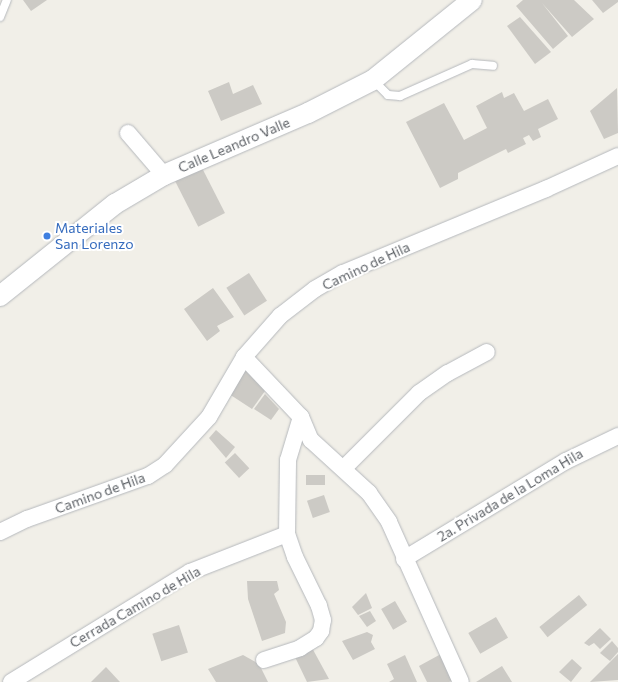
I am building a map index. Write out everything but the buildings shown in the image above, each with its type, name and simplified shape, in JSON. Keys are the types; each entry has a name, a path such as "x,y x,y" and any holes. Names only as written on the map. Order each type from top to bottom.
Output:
{"street":[{"name":"Calle Leandro Valle","path":"0,296 82,229 116,204 164,175 308,113 373,80 472,0"},
{"path":"128,133 164,175"},
{"name":"Camino de Hila","path":"0,532 27,519 148,476 188,442 209,417 244,357 280,316 315,289 343,273 546,189 618,156"},
{"path":"344,468 419,392 448,373 487,352"},
{"path":"244,357 301,417 311,440 344,468 369,493 389,522 404,559 461,682"},
{"path":"264,660 300,648 316,638 321,631 322,620 319,606 300,570 287,534 288,460 301,417"},
{"name":"2a. Privada de la Loma Hila","path":"404,559 566,460 618,436"},
{"name":"Cerrada Camino de Hila","path":"11,682 190,572 287,534"},
{"path":"0,678 2,682"}],"lane":[{"path":"0,17 7,0"},
{"path":"373,80 388,96 400,96 472,64 493,66"}],"place":[{"name":"Materiales San Lorenzo","path":"47,236"}]}
